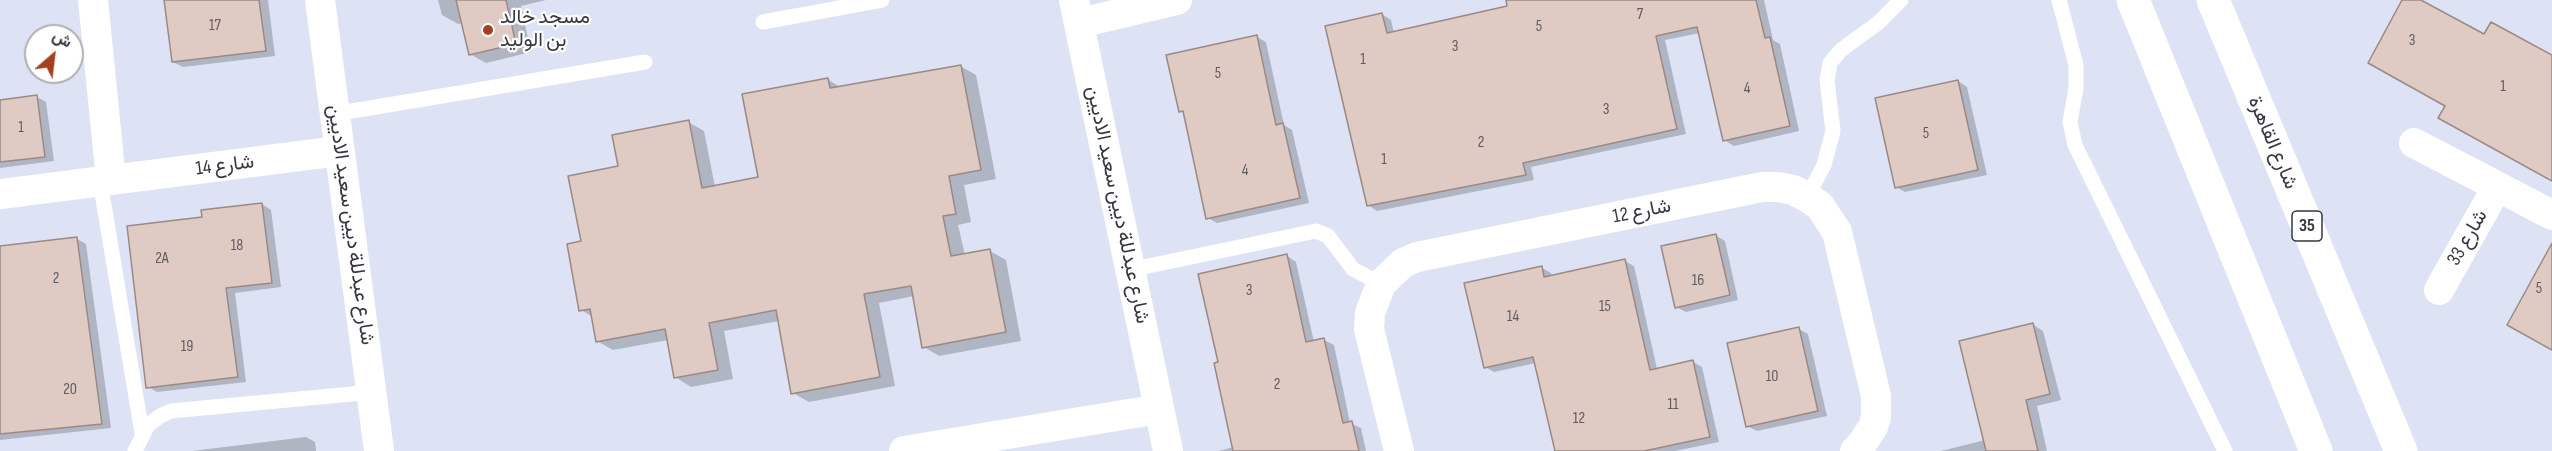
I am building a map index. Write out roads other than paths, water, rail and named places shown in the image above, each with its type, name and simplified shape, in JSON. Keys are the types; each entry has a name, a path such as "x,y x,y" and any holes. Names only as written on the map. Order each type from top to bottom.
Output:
{"main road":[{"path":"2133,0 2316,451"},
{"name":"شارع القاهرة","path":"2213,0 2401,451"}],"street":[{"path":"93,0 106,180"},
{"name":"شارع عبدللة ديين سعيد الاديين","path":"320,0 379,451"},
{"path":"1077,11 1177,0"},
{"name":"شارع عبدللة ديين سعيد الاديين","path":"1077,11 1168,451"},
{"name":"شارع 33","path":"2414,143 2552,215"},
{"name":"شارع 14","path":"0,194 339,151"},
{"name":"شارع 12","path":"1399,451 1369,328 1370,313 1381,284 1391,273 1417,257 1762,187 1793,190 1808,197 1825,212 1837,232 1876,396 1876,417 1873,427 1868,437 1855,451"},
{"name":"شارع 33","path":"2439,290 2497,187"},
{"path":"904,451 1159,409"}],"lane":[{"path":"763,22 882,0"},
{"path":"1808,197 1824,165 1833,131 1827,80 1830,63 1841,50 1878,23 1901,0"},
{"path":"2059,0 2076,65 2076,88 2070,122 2075,145 2225,451"},
{"path":"334,114 645,62"},
{"path":"106,180 142,433"},
{"path":"1129,270 1316,231 1328,236 1353,269 1371,281 1381,284"},
{"path":"135,451 142,433 154,419 171,411 373,393"}],"place":[{"name":"مسجد خالد بن الوليد","path":"488,30"}]}
